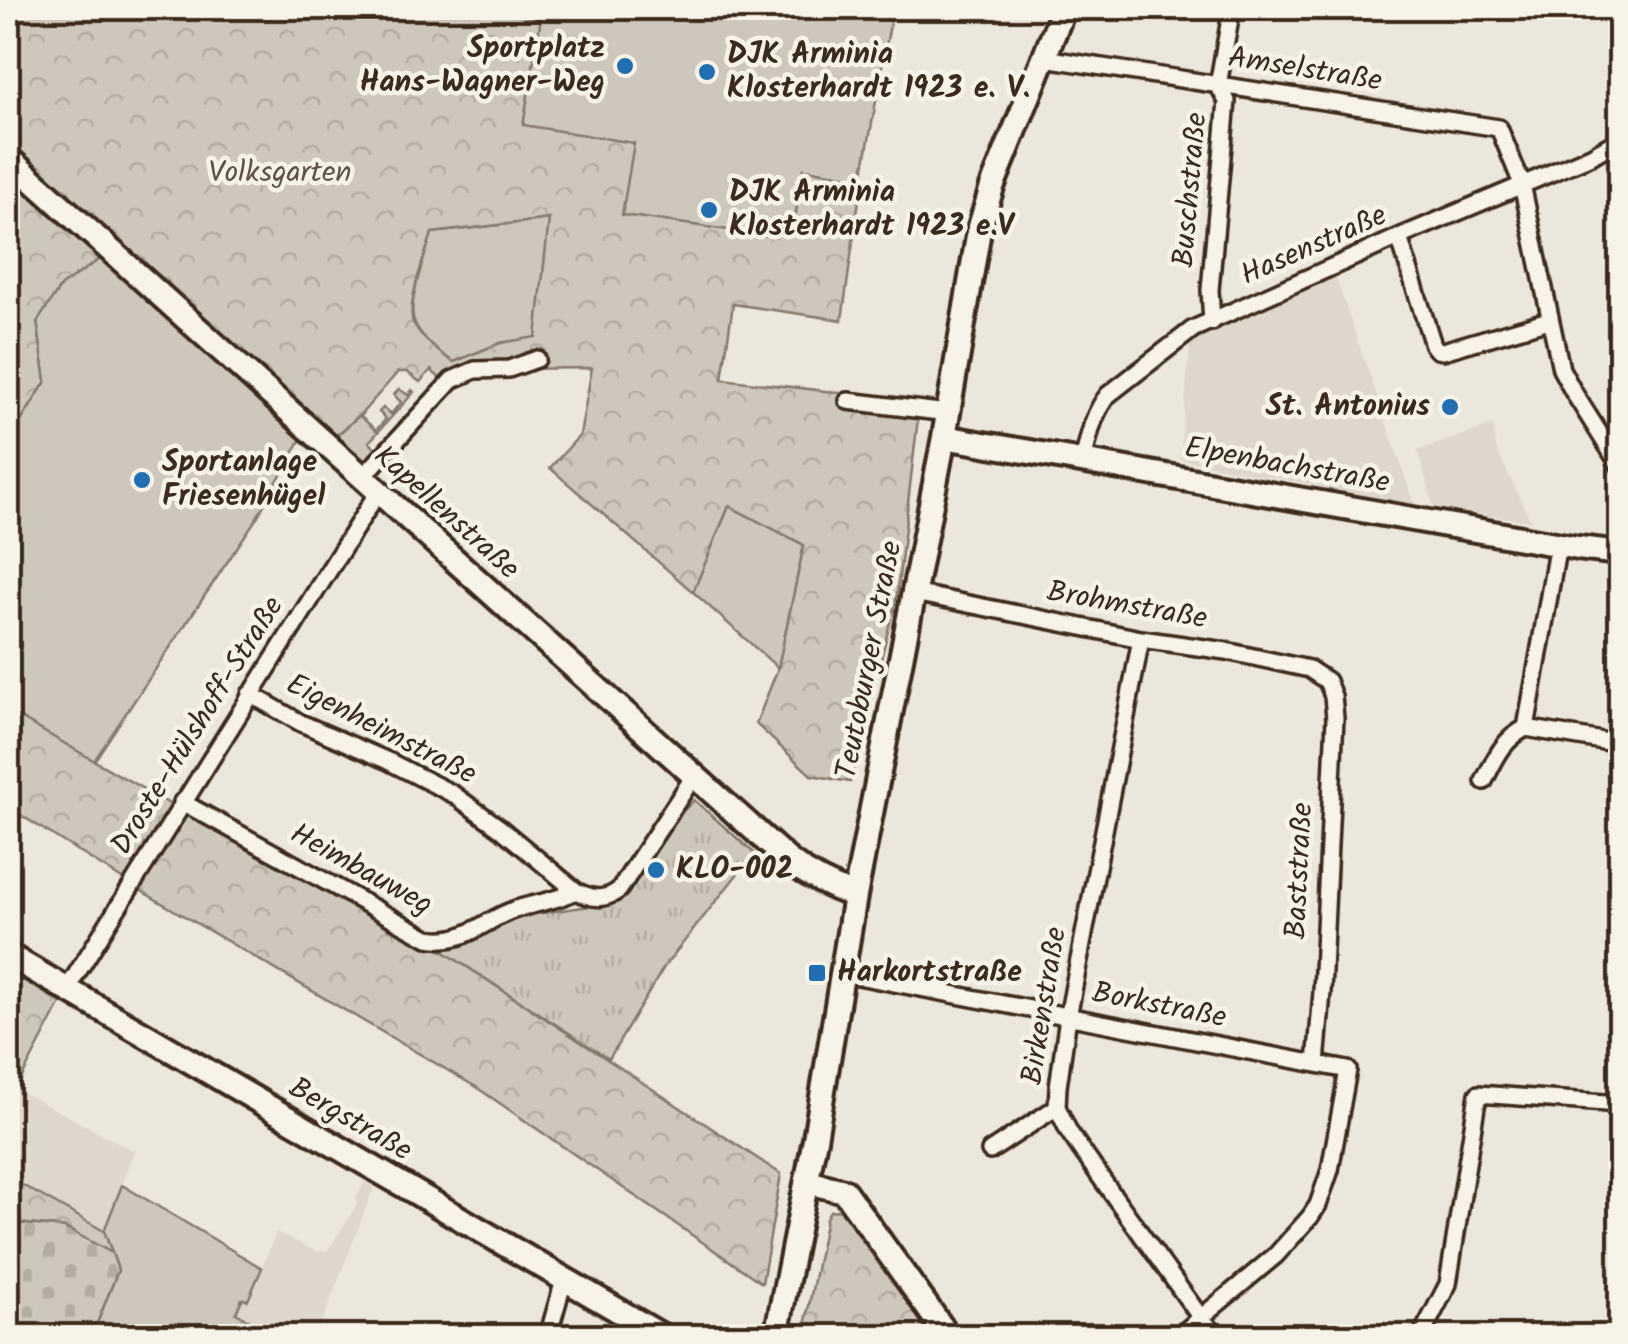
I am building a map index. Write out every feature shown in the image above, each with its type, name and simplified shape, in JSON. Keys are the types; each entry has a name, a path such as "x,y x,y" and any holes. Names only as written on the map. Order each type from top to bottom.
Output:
{"street":[{"name":"Teutoburger Straße","path":"776,1336 807,1182 854,896 944,437 982,220 1064,8"},
{"name":"Buschstraße","path":"1212,322 1210,290 1226,100 1218,85 1232,8"},
{"path":"1611,8 1620,34"},
{"name":"Amselstraße","path":"1044,58 1499,128 1522,184"},
{"name":"Hasenstraße","path":"1084,461 1091,426 1108,395 1193,330 1590,156 1620,139"},
{"name":"Kapellenstraße","path":"8,158 808,876 854,896"},
{"path":"1522,184 1561,369 1620,466"},
{"path":"1399,237 1437,350 1549,320"},
{"name":"Droste-Hülshoff-Straße","path":"67,989 250,694 370,485 452,380 475,370 509,369 537,359"},
{"path":"848,402 948,413"},
{"name":"Elpenbachstraße","path":"944,437 1620,553"},
{"path":"1526,728 1558,544"},
{"name":"Brohmstraße","path":"914,593 1309,669 1327,681"},
{"name":"Birkenstraße","path":"1141,638 1068,1017 1057,1107 1080,1147 1217,1336"},
{"name":"Baststraße","path":"1316,1064 1334,730 1327,681"},
{"name":"Eigenheimstraße","path":"250,694 301,723 388,760 453,794 576,891"},
{"path":"1484,781 1501,747 1526,728 1620,744"},
{"path":"576,891 596,898 619,890 694,776"},
{"name":"Heimbauweg","path":"182,802 428,938 461,938 503,914 576,891"},
{"name":"Bergstraße","path":"8,955 662,1336"},
{"name":"Borkstraße","path":"842,973 1348,1070 1334,1157 1318,1205 1289,1243 1201,1318"},
{"path":"1421,1336 1448,1284 1478,1094 1620,1104"},
{"path":"990,1152 1057,1107"},
{"path":"807,1182 844,1191 948,1336"},
{"path":"548,1336 564,1280"},
{"path":"1179,1336 1201,1318"}],"shaded area":[{"path":"1334,273 1415,505 1180,459 1190,343"},
{"path":"1493,425 1497,451 1531,521 1435,509 1417,451"},
{"path":"16,1089 134,1151 104,1231 8,1177 8,1104"},
{"path":"365,1182 374,1187 317,1336 277,1336 236,1314 242,1298 249,1300 276,1232 318,1252 328,1250 357,1205 355,1199"}],"green space":[{"name":"Volksgarten","path":"8,8 462,8 541,18 523,125 634,143 622,215 776,237 781,221 794,223 804,169 862,178 842,320 733,304 722,379 920,402 897,595 850,782 811,775 756,724 778,668 804,545 729,506 693,592 550,468 580,435 592,368 509,369 455,383 450,388 431,370 420,382 407,372 398,372 362,413 330,441 107,254 61,286 37,322 46,381 8,442","holes":["549,219 536,337 500,343 454,362 425,339 413,322 412,303 432,233"]},
{"name":"DJK Arminia Klosterhardt 1923 e. V.","path":"489,8 893,8 862,178 804,169 794,223 777,237 621,215 523,125 540,19"},
{"path":"550,219 536,338 500,343 454,362 436,349 419,330 412,309 432,233"},
{"name":"Sportanlage Friesenhügel","path":"107,254 306,430 256,519 94,761 8,711 8,442 46,381 37,322 60,286"},
{"path":"399,389 408,395 414,392 369,442 378,451 364,462 330,441 362,413 361,417 376,430 386,419 379,412 383,408 391,414 401,402 394,395"},
{"path":"729,506 804,545 778,668 693,592"},
{"path":"8,711 187,814 196,814 443,951 781,1174 762,1283 476,1087 138,889 8,807"},
{"path":"694,800 754,853 664,967 609,1059 443,951 513,917 618,902 679,815"},
{"path":"8,971 61,1003 8,1104"},
{"path":"8,1177 104,1231 112,1253 65,1228 8,1222"},
{"path":"122,1185 262,1268 248,1300 242,1299 236,1313 277,1336 92,1336 118,1270 104,1231"},
{"path":"838,1210 936,1336 817,1336 805,1326 826,1218 830,1211"},
{"path":"8,1222 65,1228 112,1253 118,1270 92,1336 8,1336"}],"place":[{"name":"Sportplatz Hans-Wagner-Weg","path":"625,66"},
{"name":"DJK Arminia Klosterhardt 1923 e. V.","path":"707,72"},
{"name":"DJK Arminia Klosterhardt 1923 e.V","path":"709,210"},
{"name":"St. Antonius","path":"1450,407"},
{"name":"Sportanlage Friesenhügel","path":"142,480"},
{"name":"KLO-002","path":"656,870"},
{"name":"Harkortstraße","path":"817,973"}]}
